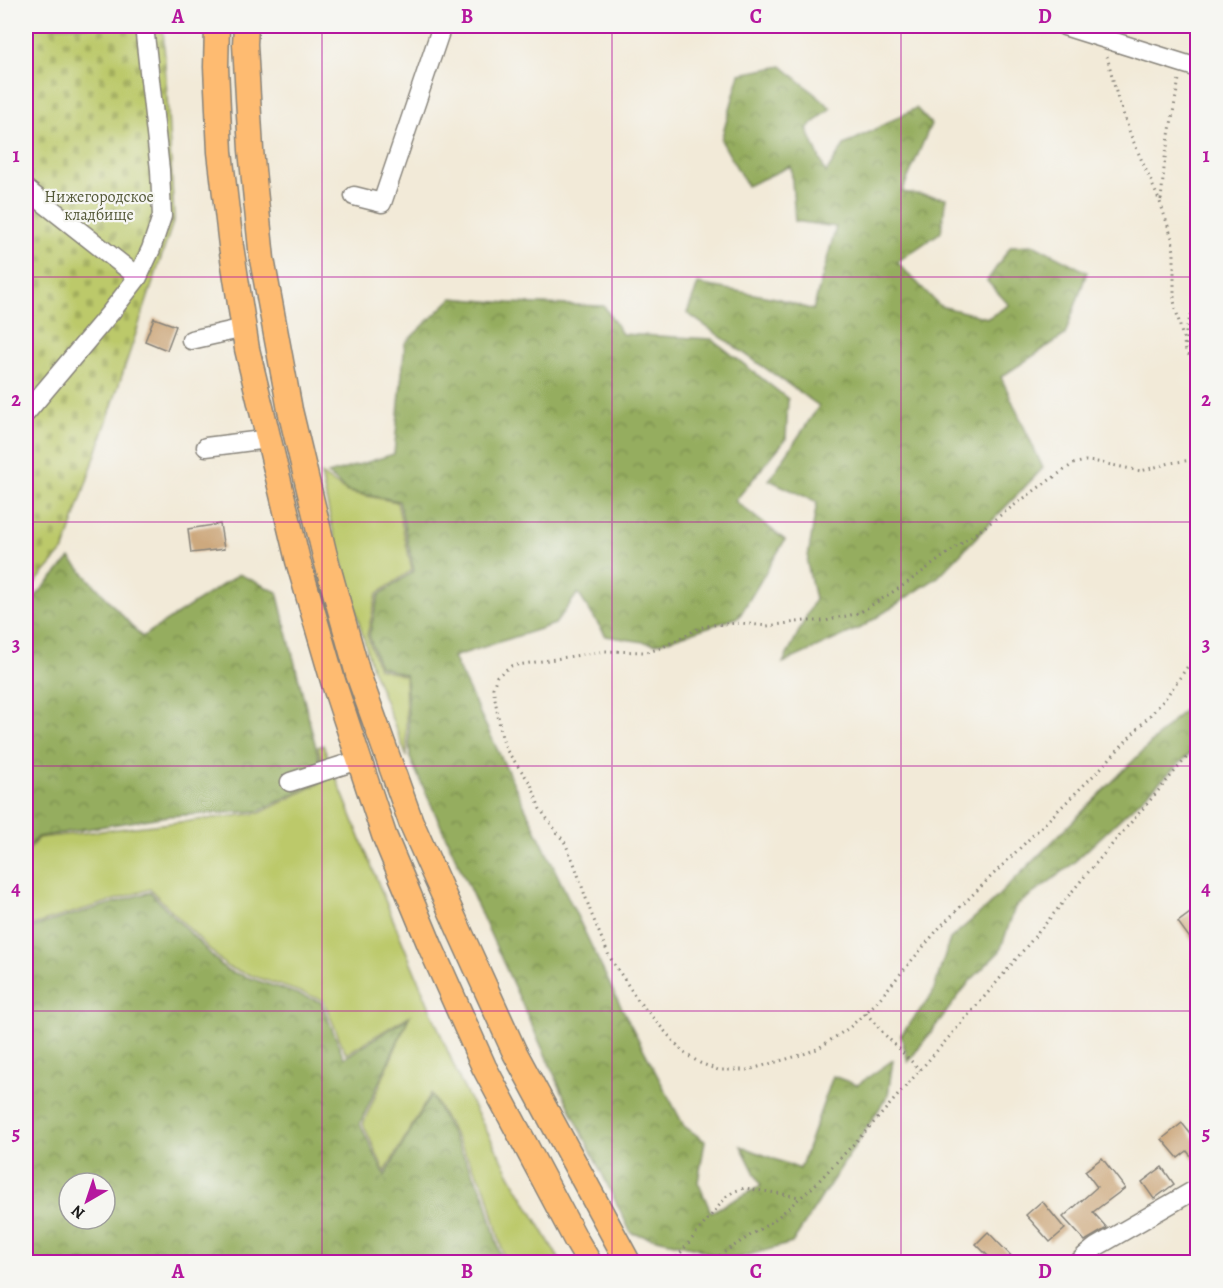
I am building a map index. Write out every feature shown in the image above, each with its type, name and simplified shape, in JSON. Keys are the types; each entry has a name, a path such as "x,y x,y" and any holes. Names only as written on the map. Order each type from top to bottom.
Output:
{"main road":[{"path":"217,26 216,67 220,152 231,246 247,349 298,561 333,681 384,835 431,948 484,1067 589,1263"},
{"path":"246,26 251,150 262,259 290,410 325,556 358,674 411,822 478,973 515,1053 628,1263"}],"street":[{"path":"26,413 138,277 151,249 162,216 160,170 144,26"},
{"path":"354,196 382,203 442,26"},
{"path":"1064,26 1190,66"},
{"path":"26,189 138,277"},
{"path":"190,340 244,328"},
{"path":"206,447 269,439"},
{"path":"290,782 359,760"},
{"path":"1079,1263 1096,1247 1197,1188"}],"path":[{"path":"1102,38 1117,96 1131,136 1160,202 1172,238 1174,301 1186,351 1197,367"},
{"path":"1160,202 1165,158 1190,66"},
{"path":"1186,351 1186,330 1197,295"},
{"path":"1197,459 1141,471 1097,462 1085,461 1073,464 904,585 859,613 825,621 767,626 740,623 711,625 699,628 659,649 646,652 605,651 511,666 497,676 493,688 502,738 507,751 531,784 540,809 565,843 609,956 639,1002 684,1053 700,1063 718,1070 748,1070 818,1048 849,1028 866,1013 940,927 1102,767 1164,700 1197,652"},
{"path":"709,1263 773,1221 814,1185 878,1118 1197,748"},
{"path":"866,1013 920,1070"},
{"path":"673,1263 727,1196 735,1191 745,1188 800,1197"}],"green space":[{"name":"Нижегородское кладбище","path":"26,26 163,26 174,219 64,550 26,593"},
{"path":"782,66 831,108 807,129 826,173 844,145 916,108 931,124 902,192 946,198 941,232 897,262 940,306 988,318 1009,305 987,281 1011,246 1035,245 1087,272 1065,335 1001,377 1043,468 938,577 862,627 783,663 815,599 807,563 817,502 769,480 819,406 687,313 698,284 776,298 813,310 836,227 795,221 791,166 747,186 721,140 740,74"},
{"path":"452,298 509,303 604,306 622,334 712,339 788,399 786,439 735,501 785,540 739,617 656,644 606,636 578,593 555,624 453,657 614,993 684,1126 705,1141 698,1182 711,1212 761,1186 741,1146 800,1169 833,1076 857,1085 893,1060 888,1095 792,1243 728,1261 696,1248 631,1233 564,1096 410,758 406,675 379,666 369,635 379,595 414,571 399,501 347,491 328,474 394,454 405,343"},
{"path":"321,474 347,492 397,502 412,570 377,594 367,635 378,668 405,676 407,757 372,668 332,527"},
{"path":"70,558 142,637 239,574 277,592 324,779 259,811 168,816 37,837 26,851 26,607"},
{"path":"1197,697 1197,747 1069,867 1015,907 1000,951 970,981 908,1062 901,1035 932,995 950,939 989,905"},
{"path":"323,745 461,1083 515,1184 561,1262 505,1262 487,1192 431,1093 385,1172 363,1124 410,1015 346,1054 323,1000 227,967 150,889 26,927 26,854 38,838 260,813 326,780 318,747"},
{"path":"150,892 226,970 321,1002 344,1058 408,1018 360,1124 385,1176 431,1095 484,1194 502,1262 26,1262 26,929"}],"building":[{"path":"154,318 176,326 167,350 145,341"},
{"path":"220,524 224,549 191,553 188,529"},
{"path":"1197,908 1197,948 1178,922"},
{"path":"1182,1123 1197,1142 1197,1164 1187,1151 1178,1158 1162,1139"},
{"path":"1102,1158 1125,1188 1093,1212 1107,1228 1085,1241 1063,1217 1097,1187 1085,1171"},
{"path":"1162,1167 1174,1184 1154,1199 1142,1182"},
{"path":"1042,1201 1065,1229 1050,1242 1026,1215"},
{"path":"988,1232 1018,1263 995,1263 976,1244"}]}
